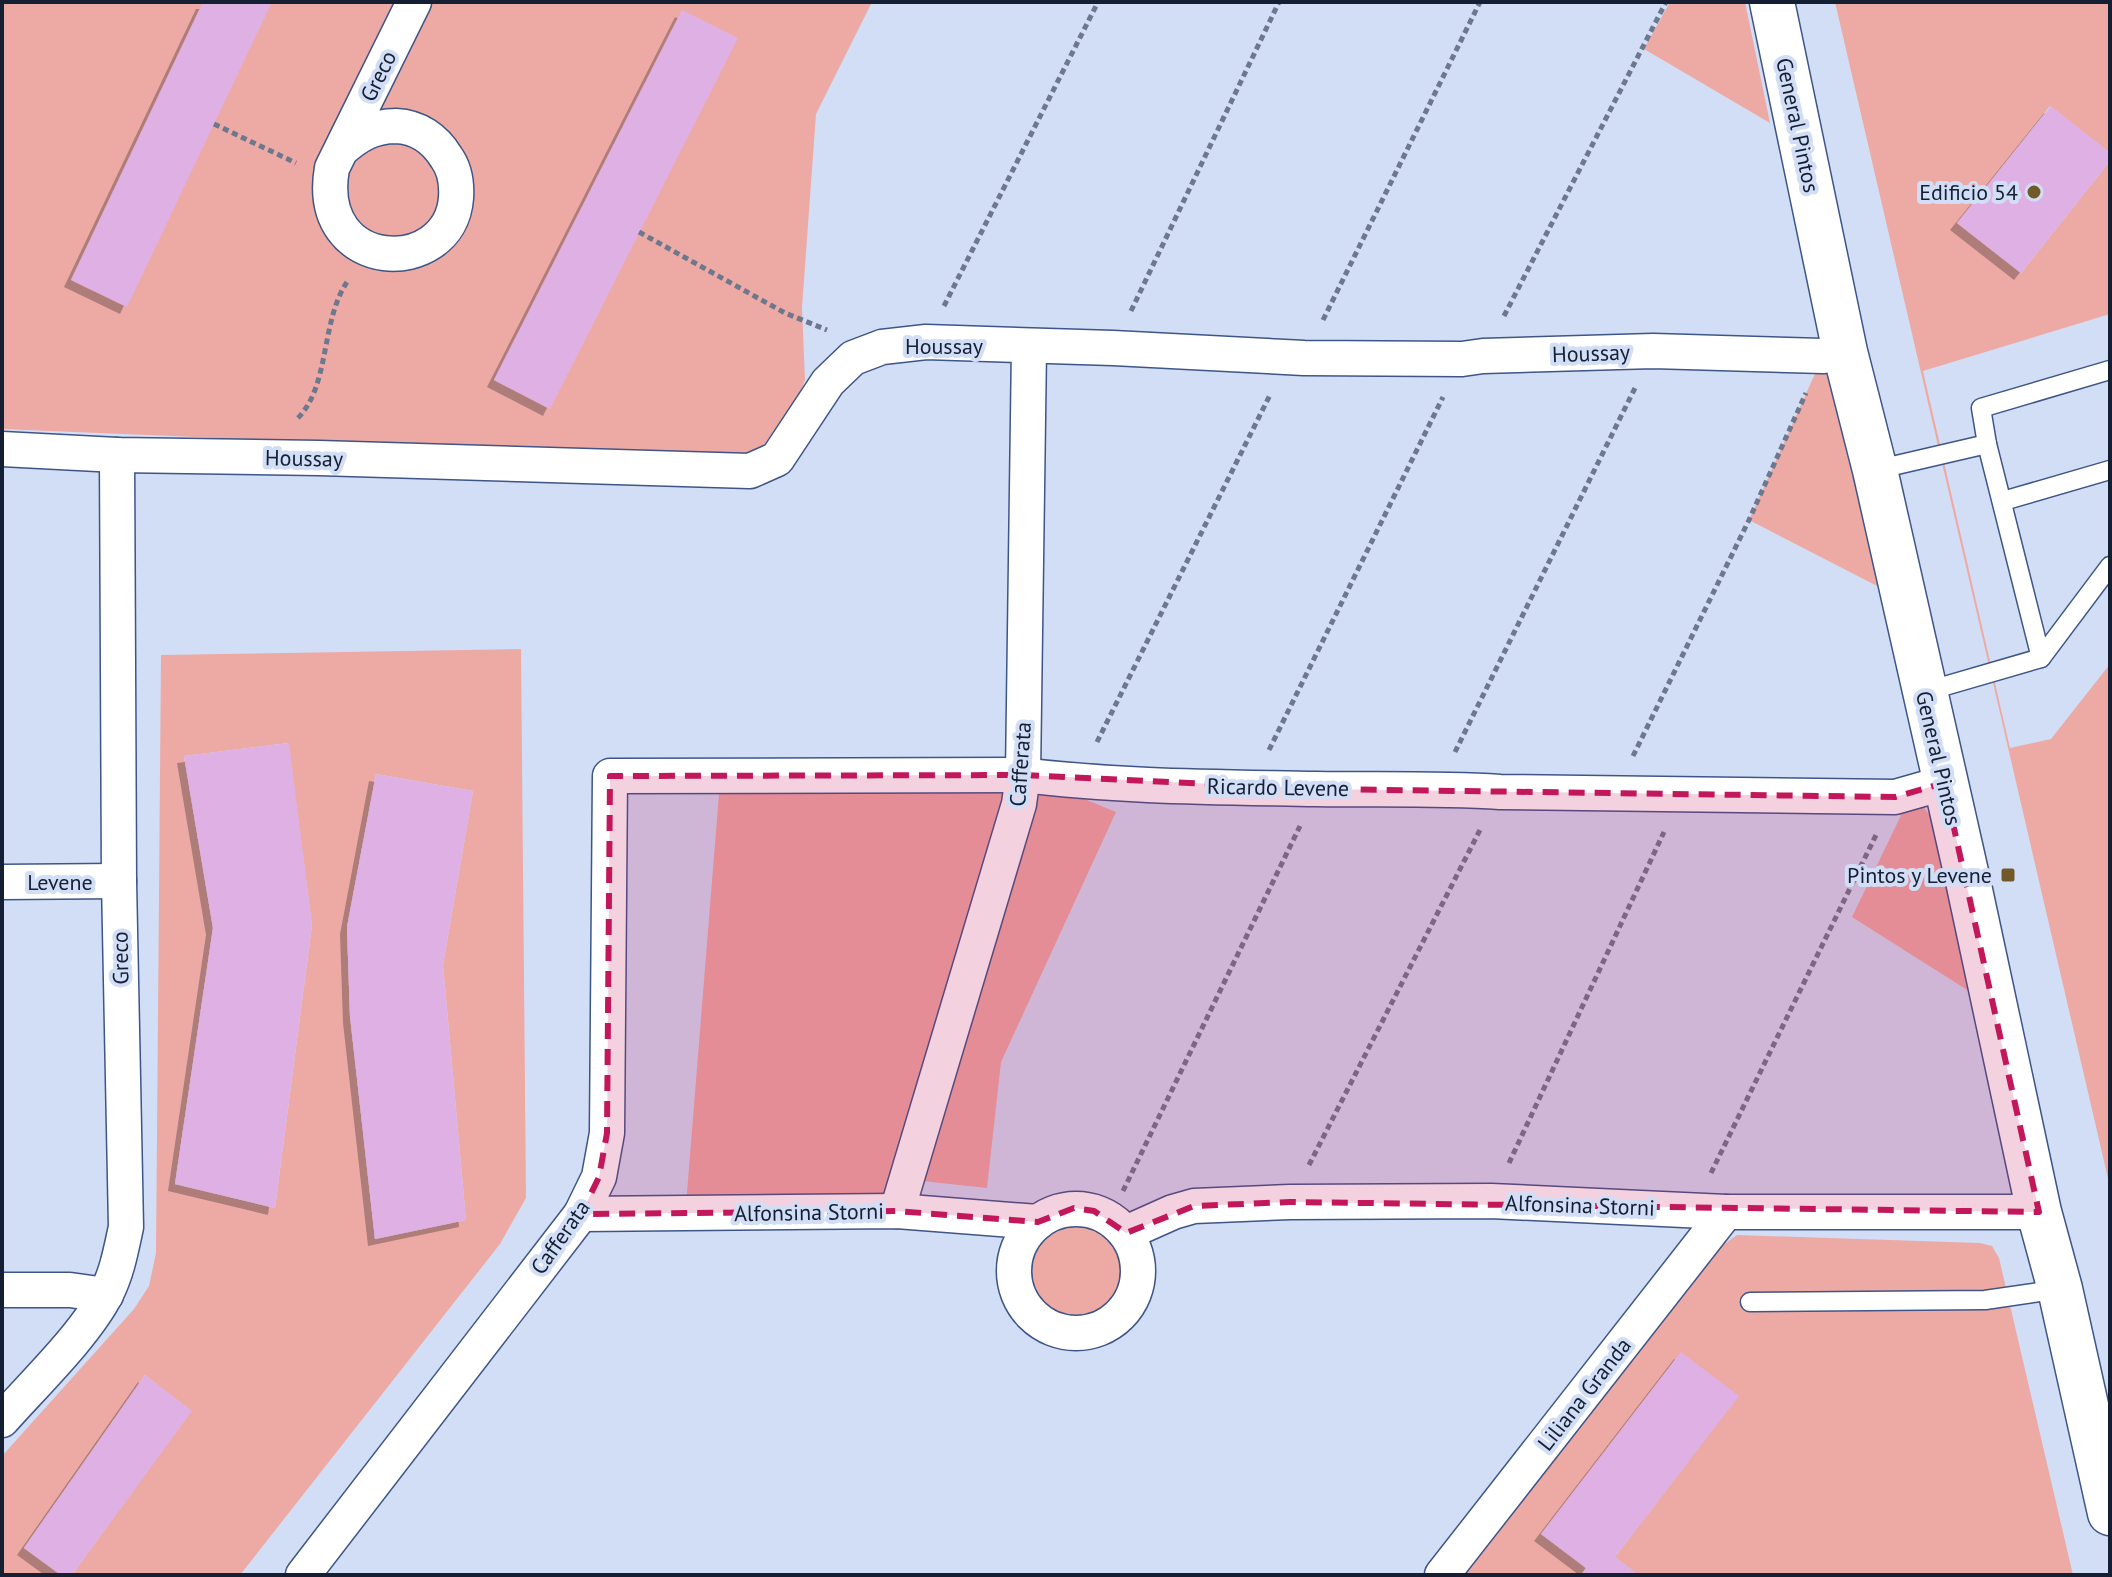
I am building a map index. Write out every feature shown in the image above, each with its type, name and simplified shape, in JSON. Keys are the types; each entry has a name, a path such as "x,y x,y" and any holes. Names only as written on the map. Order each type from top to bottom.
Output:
{"street":[{"name":"Greco","path":"341,150 358,136 377,127 399,126 420,132 438,144 450,162 457,183 455,204 448,224 433,240 414,251 394,254 374,252 355,242 340,228 331,209 328,189 332,168 414,2"},
{"name":"General Pintos","path":"1772,2 1834,354 1875,470 2039,1212 2102,1435 2110,1513"},
{"name":"Houssay","path":"2,449 117,455 750,471 777,459 828,382 853,358 882,347 926,342 1296,357 1472,357 1653,351 1834,354"},
{"name":"Cafferata","path":"897,1211 1019,804 1023,775 1029,347"},
{"name":"Greco","path":"2,1420 90,1319 106,1295 117,1268 126,1227 119,881 117,455"},
{"name":"Ricardo Levene","path":"610,776 1023,775 1078,781 1318,789 1438,788 1500,792 1895,797 1944,783"},
{"name":"Cafferata","path":"303,1575 581,1214 599,1177 607,1133 610,776"},
{"name":"Levene","path":"2,882 119,881"},
{"name":"Alfonsina Storni","path":"581,1214 897,1211 1038,1222 1054,1212 1074,1208 1094,1211 1114,1224 1194,1206 1491,1201 1709,1211 2039,1212"},
{"name":"Liliana Granda","path":"1442,1575 1709,1211"},
{"path":"1038,1222 1024,1236 1015,1253 1013,1273 1017,1293 1026,1310 1041,1323 1058,1331 1078,1334 1097,1331 1114,1321 1128,1307 1136,1289 1139,1270 1135,1250 1114,1224"},
{"path":"2,1290 70,1290 106,1295"}],"lane":[{"path":"2041,658 1987,444 1981,408 2110,370"},
{"path":"1875,470 1987,444"},
{"path":"2003,501 2110,470"},
{"path":"1924,692 2041,658 2110,566"},
{"path":"1750,1302 1985,1300 2060,1289"}],"path":[{"path":"926,342 1098,2"},
{"path":"1113,348 1279,2"},
{"path":"1078,781 1480,2"},
{"path":"1251,787 1472,357 1666,2"},
{"path":"214,124 290,162"},
{"path":"639,232 785,313 882,347"},
{"path":"245,457 284,431 306,410 318,378 341,290 356,268 374,252"},
{"path":"1438,788 1653,351"},
{"path":"1615,792 1834,354"},
{"path":"1114,1224 1125,1189 1318,789"},
{"path":"1290,1202 1500,792"},
{"path":"1491,1201 1682,795"},
{"path":"1709,1211 1895,797"}],"highlighted area":[{"path":"1023,775 1318,789 1895,797 1944,783 2039,1212 1290,1202 1194,1206 1126,1233 1094,1211 1074,1208 1038,1222 897,1211 581,1214 599,1177 607,1133 610,776"}],"shaded area":[{"path":"2,2 872,2 816,114 802,308 805,380 792,415 766,447 735,459 2,429"},
{"path":"1670,2 1745,2 1770,123 1644,49"},
{"path":"1835,2 2110,2 2110,153 2050,106 1958,223 2021,273 2110,161 2110,314 1923,371 2010,748 2051,739 2110,664 2110,1187"},
{"path":"1823,356 1839,387 1879,587 1749,520"},
{"path":"521,649 526,1198 500,1244 240,1575 72,1575 191,1411 145,1375 24,1548 61,1575 2,1575 2,1456 134,1309 149,1286 156,1253 161,655","holes":["288,743 312,925 275,1208 175,1184 213,928 184,756","376,774 473,791 443,965 466,1220 375,1239 350,1016 347,927"]},
{"path":"1004,786 1011,800 891,1193 686,1205 719,794"},
{"path":"1060,789 1116,812 1001,1062 987,1188 922,1181 1035,799 1048,791"},
{"path":"1920,802 1933,820 1972,993 1852,917 1907,803"},
{"path":"1066,1220 1086,1220 1112,1234 1123,1251 1126,1270 1123,1289 1112,1306 1086,1320 1066,1320 1048,1312 1034,1298 1026,1280 1026,1260 1034,1242 1048,1228"},
{"path":"1737,1235 1980,1243 1992,1246 1999,1258 2073,1575 1638,1575 1615,1557 1738,1396 1581,1575 1463,1575 1720,1247"}],"building":[{"path":"203,2 272,2 127,307 71,280"},
{"path":"682,10 738,38 550,409 494,380"},
{"name":"Edificio 54","path":"2051,106 2110,153 2110,161 2021,273 1957,223"},
{"path":"289,743 312,925 275,1208 175,1184 213,928 184,756"},
{"path":"376,774 473,791 443,965 466,1220 375,1239 350,1016 347,927"},
{"path":"1681,1352 1739,1396 1615,1557 1638,1575 1581,1575 1586,1568 1541,1534"},
{"path":"145,1375 192,1411 72,1575 61,1575 24,1548"}],"place":[{"name":"Edificio 54","path":"2034,192"},
{"name":"Pintos y Levene","path":"2008,875"}]}
